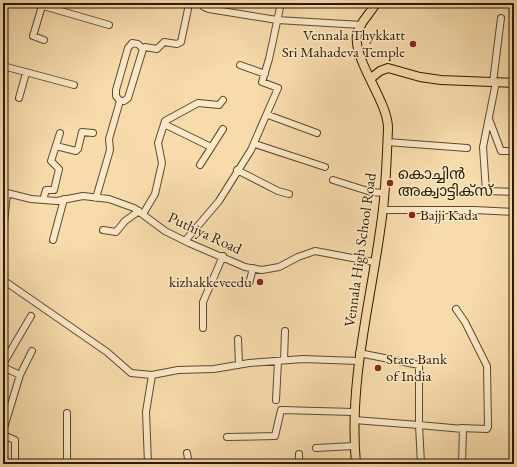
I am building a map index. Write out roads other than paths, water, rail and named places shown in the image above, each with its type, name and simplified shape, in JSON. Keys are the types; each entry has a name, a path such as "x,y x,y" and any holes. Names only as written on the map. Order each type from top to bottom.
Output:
{"main road":[{"name":"Vennala High School Road","path":"356,464 354,446 354,416 359,357 383,210 388,126 360,54 357,34 376,3"},
{"path":"370,79 380,71 388,68 420,77 514,83"}],"street":[{"path":"33,3 109,25"},
{"path":"206,3 204,7 209,9 277,20 362,25"},
{"path":"185,241 218,201 255,144 268,115 278,88 262,82 280,3"},
{"path":"42,6 33,36 44,40"},
{"path":"143,49 128,98 124,101 120,100 116,96 116,90 128,48 132,43 138,44 143,49 158,50 164,42 177,44 181,42 188,9"},
{"path":"501,18 483,164 486,192 514,192"},
{"path":"240,65 265,74"},
{"path":"3,66 74,85"},
{"path":"19,98 26,73"},
{"path":"96,198 110,150 110,139 120,100"},
{"path":"103,230 116,232 125,221 141,213 155,194 162,163 158,143 165,121 198,103 219,106 223,100"},
{"path":"268,115 317,133"},
{"path":"488,118 501,151 514,151"},
{"path":"164,124 212,147"},
{"path":"200,165 223,128"},
{"path":"56,146 76,151 78,149 82,132 93,133"},
{"path":"43,200 46,190 54,190 59,169 51,161 60,133"},
{"path":"485,138 496,137"},
{"path":"387,142 467,148"},
{"path":"255,144 325,167"},
{"path":"237,170 278,191 289,194"},
{"path":"333,180 371,192 384,193"},
{"path":"3,233 5,192"},
{"name":"Puthiya Road","path":"5,192 31,199 43,200 64,200 83,196 109,199 134,208 165,231 245,267 262,270 279,267 298,256 315,251 374,262"},
{"path":"53,240 64,200"},
{"path":"383,210 474,210 514,212"},
{"path":"203,328 203,302 222,256"},
{"path":"249,284 253,268"},
{"path":"3,280 107,352 131,373 152,375 178,370 214,369 281,361 359,357 419,365 419,425 421,464"},
{"path":"227,437 275,436 281,410 354,416 419,425 487,429 487,366 465,322 456,309"},
{"path":"20,375 3,366 31,316"},
{"path":"276,400 285,331"},
{"path":"238,339 239,365"},
{"path":"3,431 20,375 32,351"},
{"path":"148,464 146,412 152,375"},
{"path":"3,403 10,405"},
{"path":"67,413 67,464"},
{"path":"461,428 463,435 462,464"},
{"path":"3,435 16,440 15,464"},
{"path":"316,448 354,446"},
{"path":"187,453 189,464"},
{"path":"299,454 299,464"}],"place":[{"name":"Vennala Thykkatt Sri Mahadeva Temple","path":"413,44"},
{"name":"കൊച്ചിൻ അക്വാട്ടിക്സ്","path":"390,183"},
{"name":"Bajji Kada","path":"412,215"},
{"name":"kizhakkeveedu","path":"260,282"},
{"name":"State Bank of India","path":"378,368"}]}
